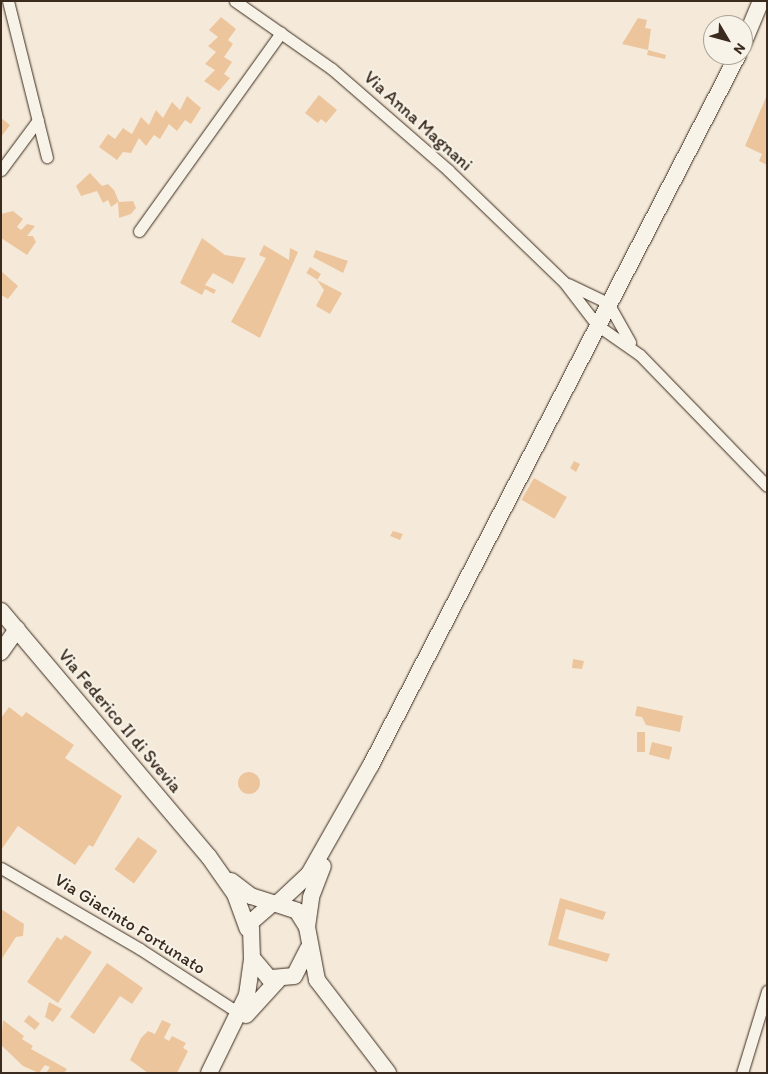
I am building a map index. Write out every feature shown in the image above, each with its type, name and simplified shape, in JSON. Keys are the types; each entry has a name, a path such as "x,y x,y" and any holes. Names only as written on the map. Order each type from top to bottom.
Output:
{"main road":[{"path":"749,15 752,1"},
{"path":"752,15 760,1"},
{"path":"691,144 724,65"},
{"path":"343,1018 317,980 308,950 307,927 315,882 371,765 608,303 733,65"},
{"path":"1,652 7,622"},
{"name":"Via Federico II di Svevia","path":"7,622 209,857"},
{"path":"248,929 258,912 276,903 309,874 371,765"},
{"path":"209,857 241,890 294,908 307,927"},
{"path":"209,857 230,886 248,929 252,958 249,988 209,1073"},
{"path":"216,1073 252,1004 304,964 308,950"},
{"path":"252,958 264,975 284,979 318,992 343,1018 388,1073"}],"street":[{"name":"Via Anna Magnani","path":"235,1 281,33 400,127 564,282 597,325 640,355"},
{"path":"12,4 47,157"},
{"path":"139,231 281,33"},
{"path":"1,170 38,120"},
{"name":"Via Anna Magnani","path":"564,282 608,303"},
{"path":"608,303 640,355 767,486"},
{"name":"Via Giacinto Fortunato","path":"1,868 140,948 238,1013"},
{"path":"742,1073 767,991"}],"building":[{"path":"221,17 236,29 228,40 233,44 224,57 232,62 224,74 230,78 219,91 204,81 215,70 205,64 216,52 208,46 218,37 209,30"},
{"path":"638,18 647,20 645,28 651,29 648,50 622,44"},
{"path":"648,50 666,55 665,59 647,55"},
{"path":"319,95 337,110 326,123 321,119 318,123 305,113"},
{"path":"767,95 767,165 759,161 762,154 745,146"},
{"path":"187,96 201,108 191,124 185,120 177,131 169,124 160,139 154,135 146,146 139,138 131,153 123,152 117,160 99,147 108,134 115,139 123,128 132,134 141,117 149,125 156,110 163,118 172,102 180,110"},
{"path":"1,118 10,125 1,137"},
{"path":"90,173 102,186 108,184 114,190 119,202 133,201 136,208 131,214 119,218 118,202 111,207 108,200 103,203 97,191 81,196 76,186"},
{"path":"13,211 23,219 17,227 21,230 27,224 35,226 27,236 33,236 36,242 27,255 1,238 1,214"},
{"path":"202,238 225,255 246,258 233,284 213,273 205,285 216,290 214,294 205,289 202,295 180,283"},
{"path":"264,245 289,260 290,248 298,252 260,338 231,322 266,258 259,255"},
{"path":"316,250 348,261 343,273 313,257"},
{"path":"310,267 321,274 317,280 306,273"},
{"path":"1,271 18,286 8,299 1,295"},
{"path":"317,280 342,293 330,314 316,306 324,290"},
{"path":"574,461 580,464 576,472 570,468"},
{"path":"534,478 567,497 554,519 522,500"},
{"path":"393,531 403,534 400,540 390,536"},
{"path":"573,659 584,661 582,669 572,668"},
{"path":"637,706 683,716 680,732 646,725 642,717 635,716"},
{"path":"9,707 22,717 26,712 74,745 65,758 122,796 93,847 89,845 75,865 18,826 1,850 1,718"},
{"path":"637,732 645,732 645,752 637,752"},
{"path":"652,742 672,747 669,760 649,755"},
{"path":"249,772 257,775 260,783 257,791 249,794 241,791 238,783 241,775"},
{"path":"138,837 157,851 134,883 114,869"},
{"path":"560,898 606,912 603,920 566,909 558,939 610,954 607,962 548,945"},
{"path":"103,908 116,915 113,921 100,914"},
{"path":"1,909 24,924 23,936 16,937 1,960"},
{"path":"65,935 92,952 58,1003 27,982 57,937 61,940"},
{"path":"107,963 143,988 132,1004 120,996 94,1034 70,1017"},
{"path":"49,1002 62,1009 53,1022 45,1017"},
{"path":"29,1015 40,1024 35,1030 24,1021"},
{"path":"3,1020 24,1036 22,1039 33,1046 31,1049 67,1069 64,1073 46,1073 50,1067 45,1065 39,1073 23,1066 1,1045"},
{"path":"162,1020 171,1024 164,1038 169,1041 172,1036 186,1043 183,1048 188,1051 177,1073 148,1073 130,1060 141,1038 148,1031 155,1034"}]}
